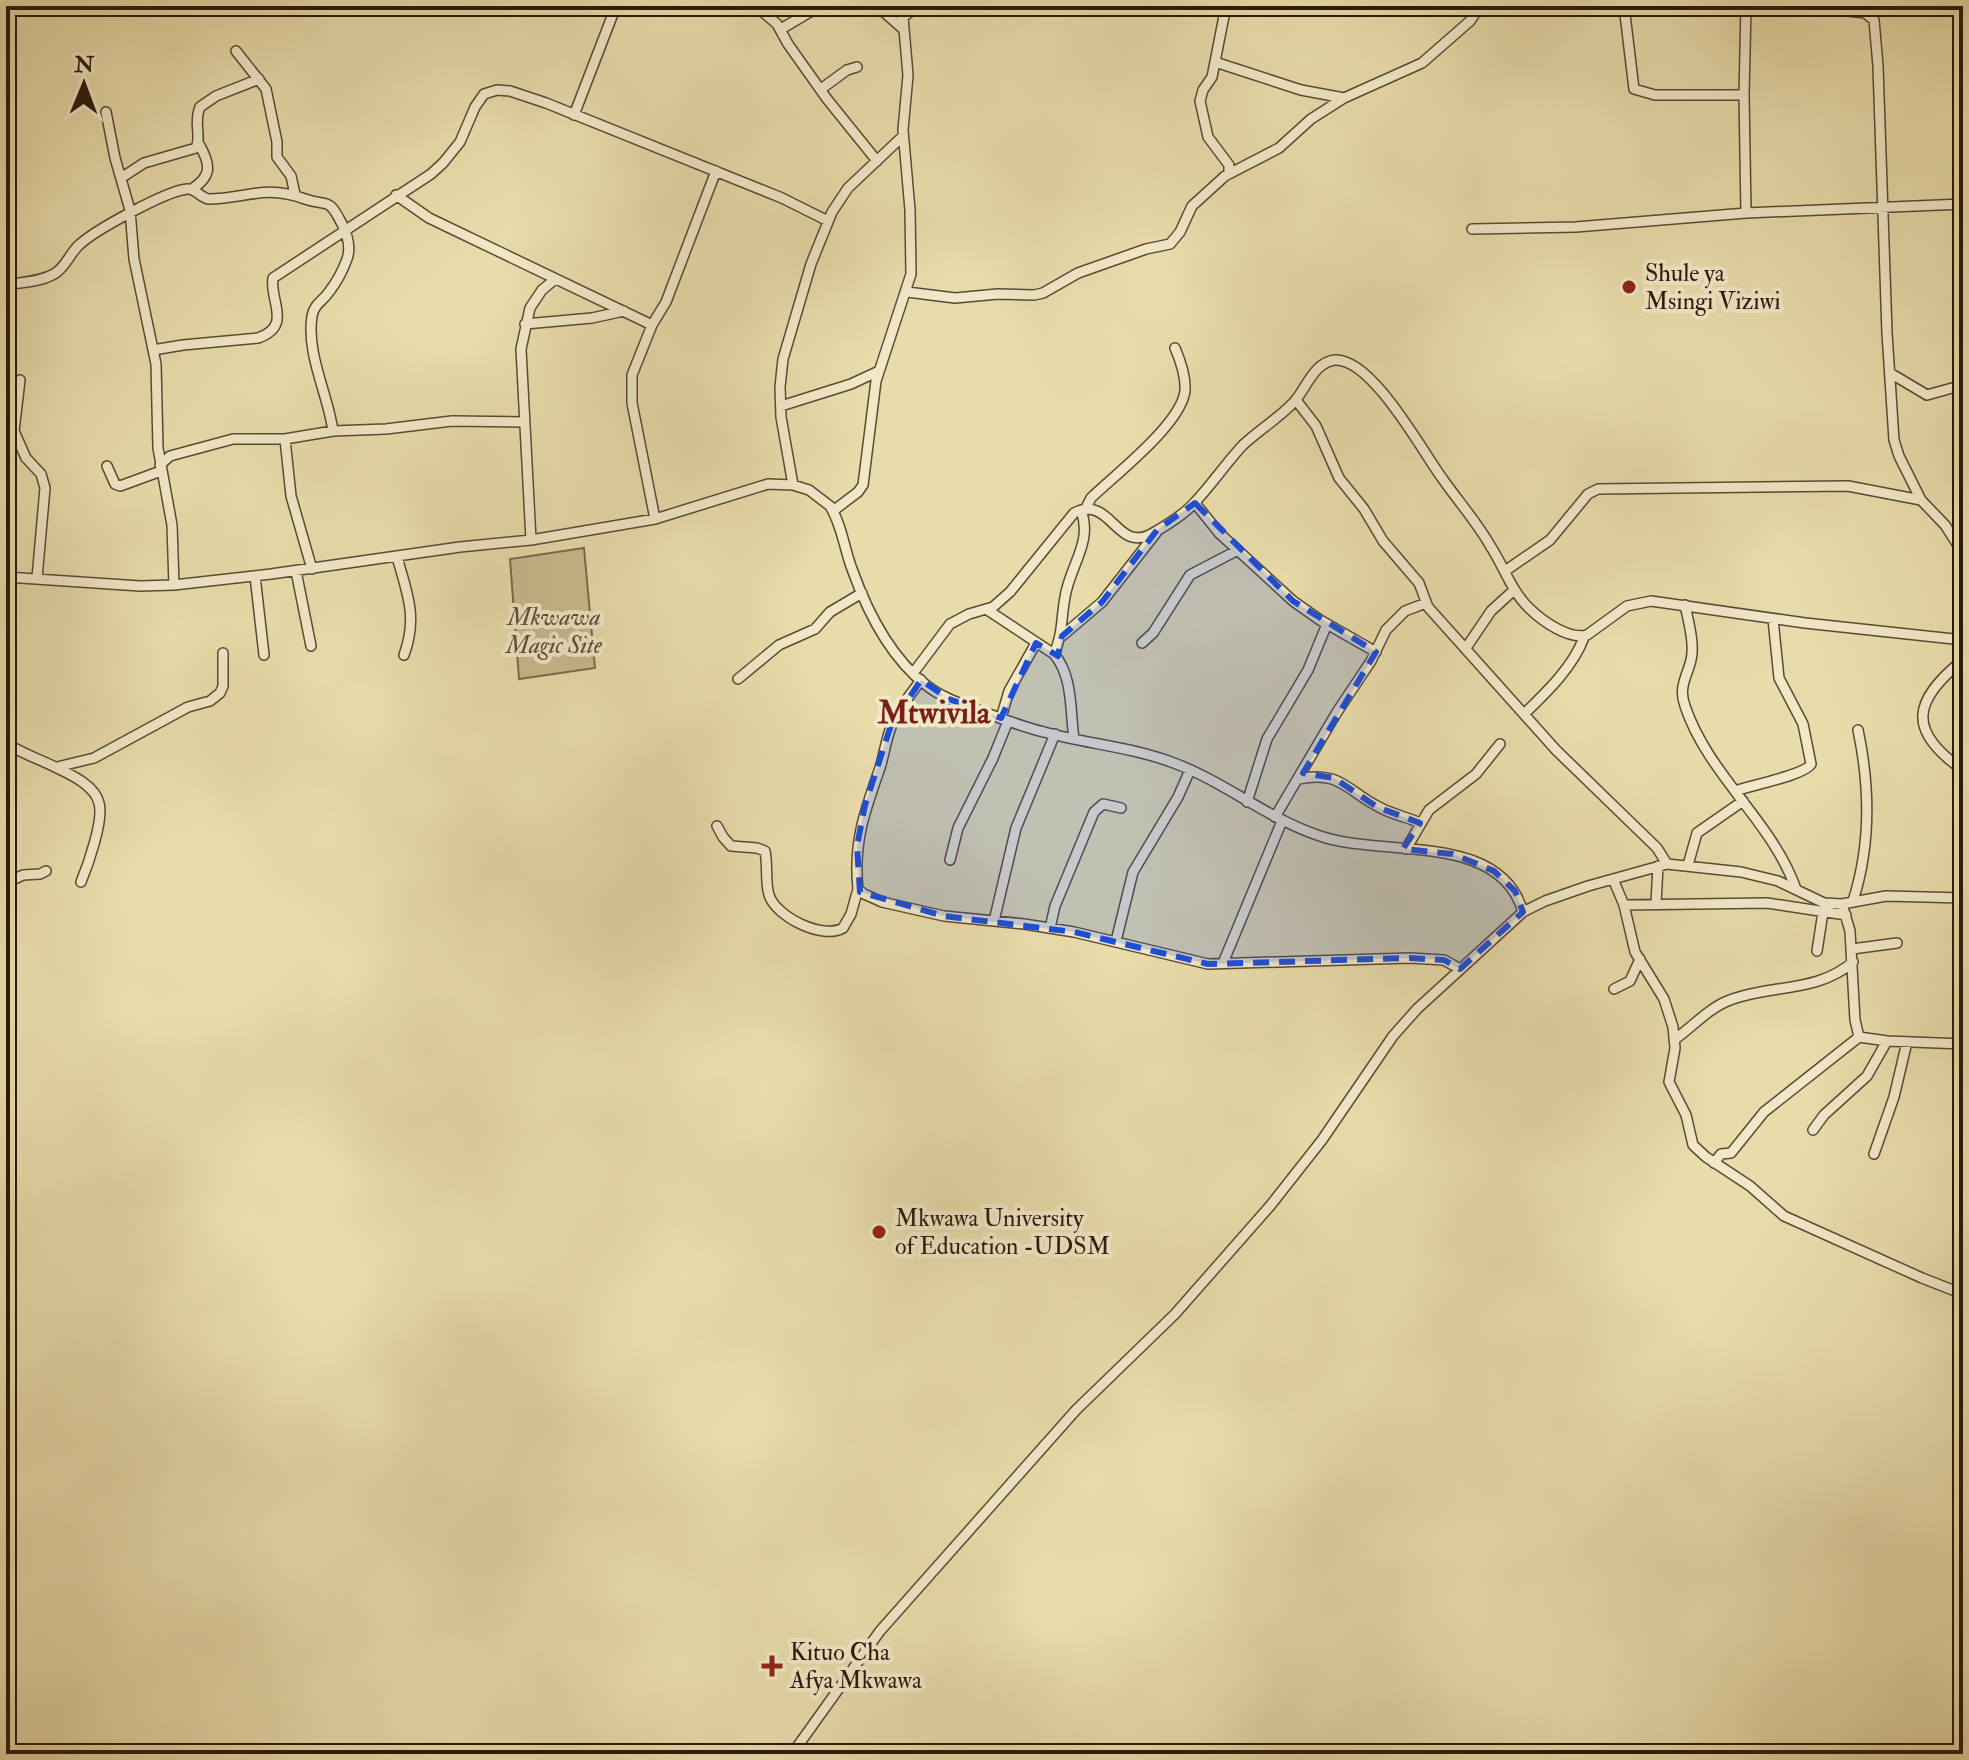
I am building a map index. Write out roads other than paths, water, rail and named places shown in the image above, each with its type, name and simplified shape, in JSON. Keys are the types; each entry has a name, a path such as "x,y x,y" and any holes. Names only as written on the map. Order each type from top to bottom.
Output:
{"street":[{"path":"574,115 616,6"},
{"path":"756,6 781,29 788,44 877,161"},
{"path":"781,29 820,6"},
{"path":"877,6 903,29"},
{"path":"833,511 863,485 879,371 911,274 912,232 903,136 908,75 902,6"},
{"path":"902,18 918,6"},
{"path":"1226,6 1212,77 1201,94 1200,109 1208,137 1229,165 1229,174"},
{"path":"907,292 955,298 1043,293 1078,273 1146,249 1170,244 1176,239 1192,206 1229,174 1279,148 1311,119 1344,98 1422,63 1470,21 1480,6"},
{"path":"1624,6 1634,89 1655,95 1744,95"},
{"path":"1746,213 1746,6 1865,13 1874,20 1878,66 1894,440 1921,500 1945,525 1963,553"},
{"path":"236,51 268,94 278,160 291,176 295,194"},
{"path":"1215,62 1301,90 1344,98"},
{"path":"821,89 847,70 857,67"},
{"path":"6,285 38,280 58,272 79,246 98,232 206,180 205,157 196,126 200,107 216,96 259,79"},
{"path":"153,350 258,338 269,333 277,320 273,278 443,163 460,142 478,100 489,92 510,91 574,115 782,198 828,221"},
{"path":"106,112 131,215 134,259 157,375 156,419 160,468 172,525 174,585"},
{"path":"793,485 781,406 783,359 811,264 828,221 848,188 903,136"},
{"path":"121,178 144,163 192,150 199,144"},
{"path":"655,519 632,403 632,375 652,325 666,302 716,171"},
{"path":"192,189 208,199 256,192 295,194 307,200 330,204 345,230 349,247 346,261 328,294 316,305 312,323 316,360 330,407 333,431"},
{"path":"396,195 429,218 652,325"},
{"path":"1472,229 1576,227 1746,213 1963,204"},
{"path":"531,540 521,349 530,308 542,290 554,280"},
{"path":"525,324 592,318 624,311"},
{"path":"717,826 725,840 733,846 765,851 768,891 772,902 782,913 828,933 843,928 851,914 858,889 857,846 865,805 880,767 891,725 917,676 950,624 958,618 986,609 1010,592 1065,524 1159,435 1175,415 1185,392 1175,348"},
{"path":"1083,509 1098,510 1125,534 1135,538 1149,535 1195,503 1244,444 1296,400 1313,375 1329,362 1338,360 1350,363 1381,390 1413,433 1491,547 1514,590 1528,608 1569,634 1584,637"},
{"path":"781,406 851,384 879,371"},
{"path":"1890,373 1927,395 1963,385"},
{"path":"20,380 11,439 44,480 37,578"},
{"path":"1296,400 1316,426 1339,478 1364,509 1383,541 1413,574 1426,603 1556,750 1657,848 1663,865 1656,903"},
{"path":"107,466 115,484 120,486 160,468 170,456 220,442 285,439 333,431 467,420 524,422"},
{"path":"285,439 291,496 312,569"},
{"path":"6,577 140,586 255,576 531,540 655,519 688,511 758,486 793,485 818,495 833,511 873,619 917,676 949,699 1005,720 1074,739 1132,749 1190,770 1279,819 1343,843 1453,854 1494,871 1515,891 1523,912"},
{"path":"1505,571 1550,540 1588,494 1598,489 1848,486 1921,500"},
{"path":"1195,503 1209,523 1284,593 1327,624 1376,652"},
{"path":"1054,654 1062,636 1065,596 1085,541 1083,509"},
{"path":"1062,636 1102,602 1150,544 1157,530"},
{"path":"1142,643 1153,633 1190,575 1238,550"},
{"path":"397,557 412,611 411,634 404,655"},
{"path":"296,571 311,646"},
{"path":"255,576 264,655"},
{"path":"1466,648 1491,611 1514,590"},
{"path":"738,679 779,645 815,629 830,612 862,593"},
{"path":"1524,714 1567,665 1584,637 1634,603 1651,601 1773,619 1963,640"},
{"path":"1223,963 1279,819 1299,779 1376,652 1386,630 1396,618 1426,603"},
{"path":"1685,605 1692,657 1682,680 1683,703 1711,756 1782,854 1796,889"},
{"path":"986,609 1054,654 1061,662 1068,679 1074,739"},
{"path":"1735,791 1803,772 1811,764 1803,724 1779,678 1773,619"},
{"path":"1247,802 1267,739 1308,670 1327,624"},
{"path":"950,860 958,828 993,758 1005,720 1009,691 1036,643"},
{"path":"57,767 94,758 188,707 210,701 223,686 223,653"},
{"path":"1963,660 1941,678 1925,702 1922,722 1929,739 1963,770"},
{"path":"1853,901 1860,878 1868,796 1858,730"},
{"path":"994,921 1016,828 1055,734"},
{"path":"6,743 57,767 91,789 99,802 100,813 81,882"},
{"path":"1406,849 1420,823 1439,800 1476,774 1500,744"},
{"path":"1116,941 1133,872 1174,804 1190,770"},
{"path":"1299,779 1334,778 1377,807 1420,823"},
{"path":"1688,865 1697,833 1743,801"},
{"path":"1050,928 1055,906 1094,812 1103,804 1121,808"},
{"path":"1963,834 1960,898 1963,940"},
{"path":"792,1754 880,1631 1076,1410 1175,1314 1294,1177 1393,1036 1417,1009 1523,912 1545,901 1663,865 1741,872 1778,881 1815,901 1842,904 1886,896 1960,898"},
{"path":"6,883 23,875 46,871"},
{"path":"1613,879 1624,905 1632,942 1664,999 1674,1040 1669,1082 1686,1115 1693,1145 1750,1186 1784,1216 1963,1294"},
{"path":"858,889 882,902 944,916 1050,928 1208,964 1410,958 1444,960 1460,969"},
{"path":"1624,905 1767,903 1846,915"},
{"path":"1842,904 1852,949 1855,1020 1859,1037"},
{"path":"1817,951 1823,912"},
{"path":"1852,949 1897,943"},
{"path":"1614,989 1630,981 1640,959"},
{"path":"1674,1040 1727,1000 1821,982 1842,972 1853,962"},
{"path":"1859,1037 1963,1044"},
{"path":"1714,1163 1721,1154 1731,1153 1770,1107 1841,1055 1859,1037"},
{"path":"1813,1130 1824,1115 1867,1076 1887,1041"},
{"path":"1874,1154 1894,1097 1907,1042"}],"place":[{"name":"Shule ya Msingi Viziwi","path":"1629,287"},
{"name":"Mkwawa University of Education -UDSM","path":"879,1232"},
{"name":"Kituo Cha Afya Mkwawa","path":"772,1666"}],"district":[{"name":"Mtwivila","path":"934,713"}],"park label":[{"name":"Mkwawa Magic Site","path":"554,631"}]}
